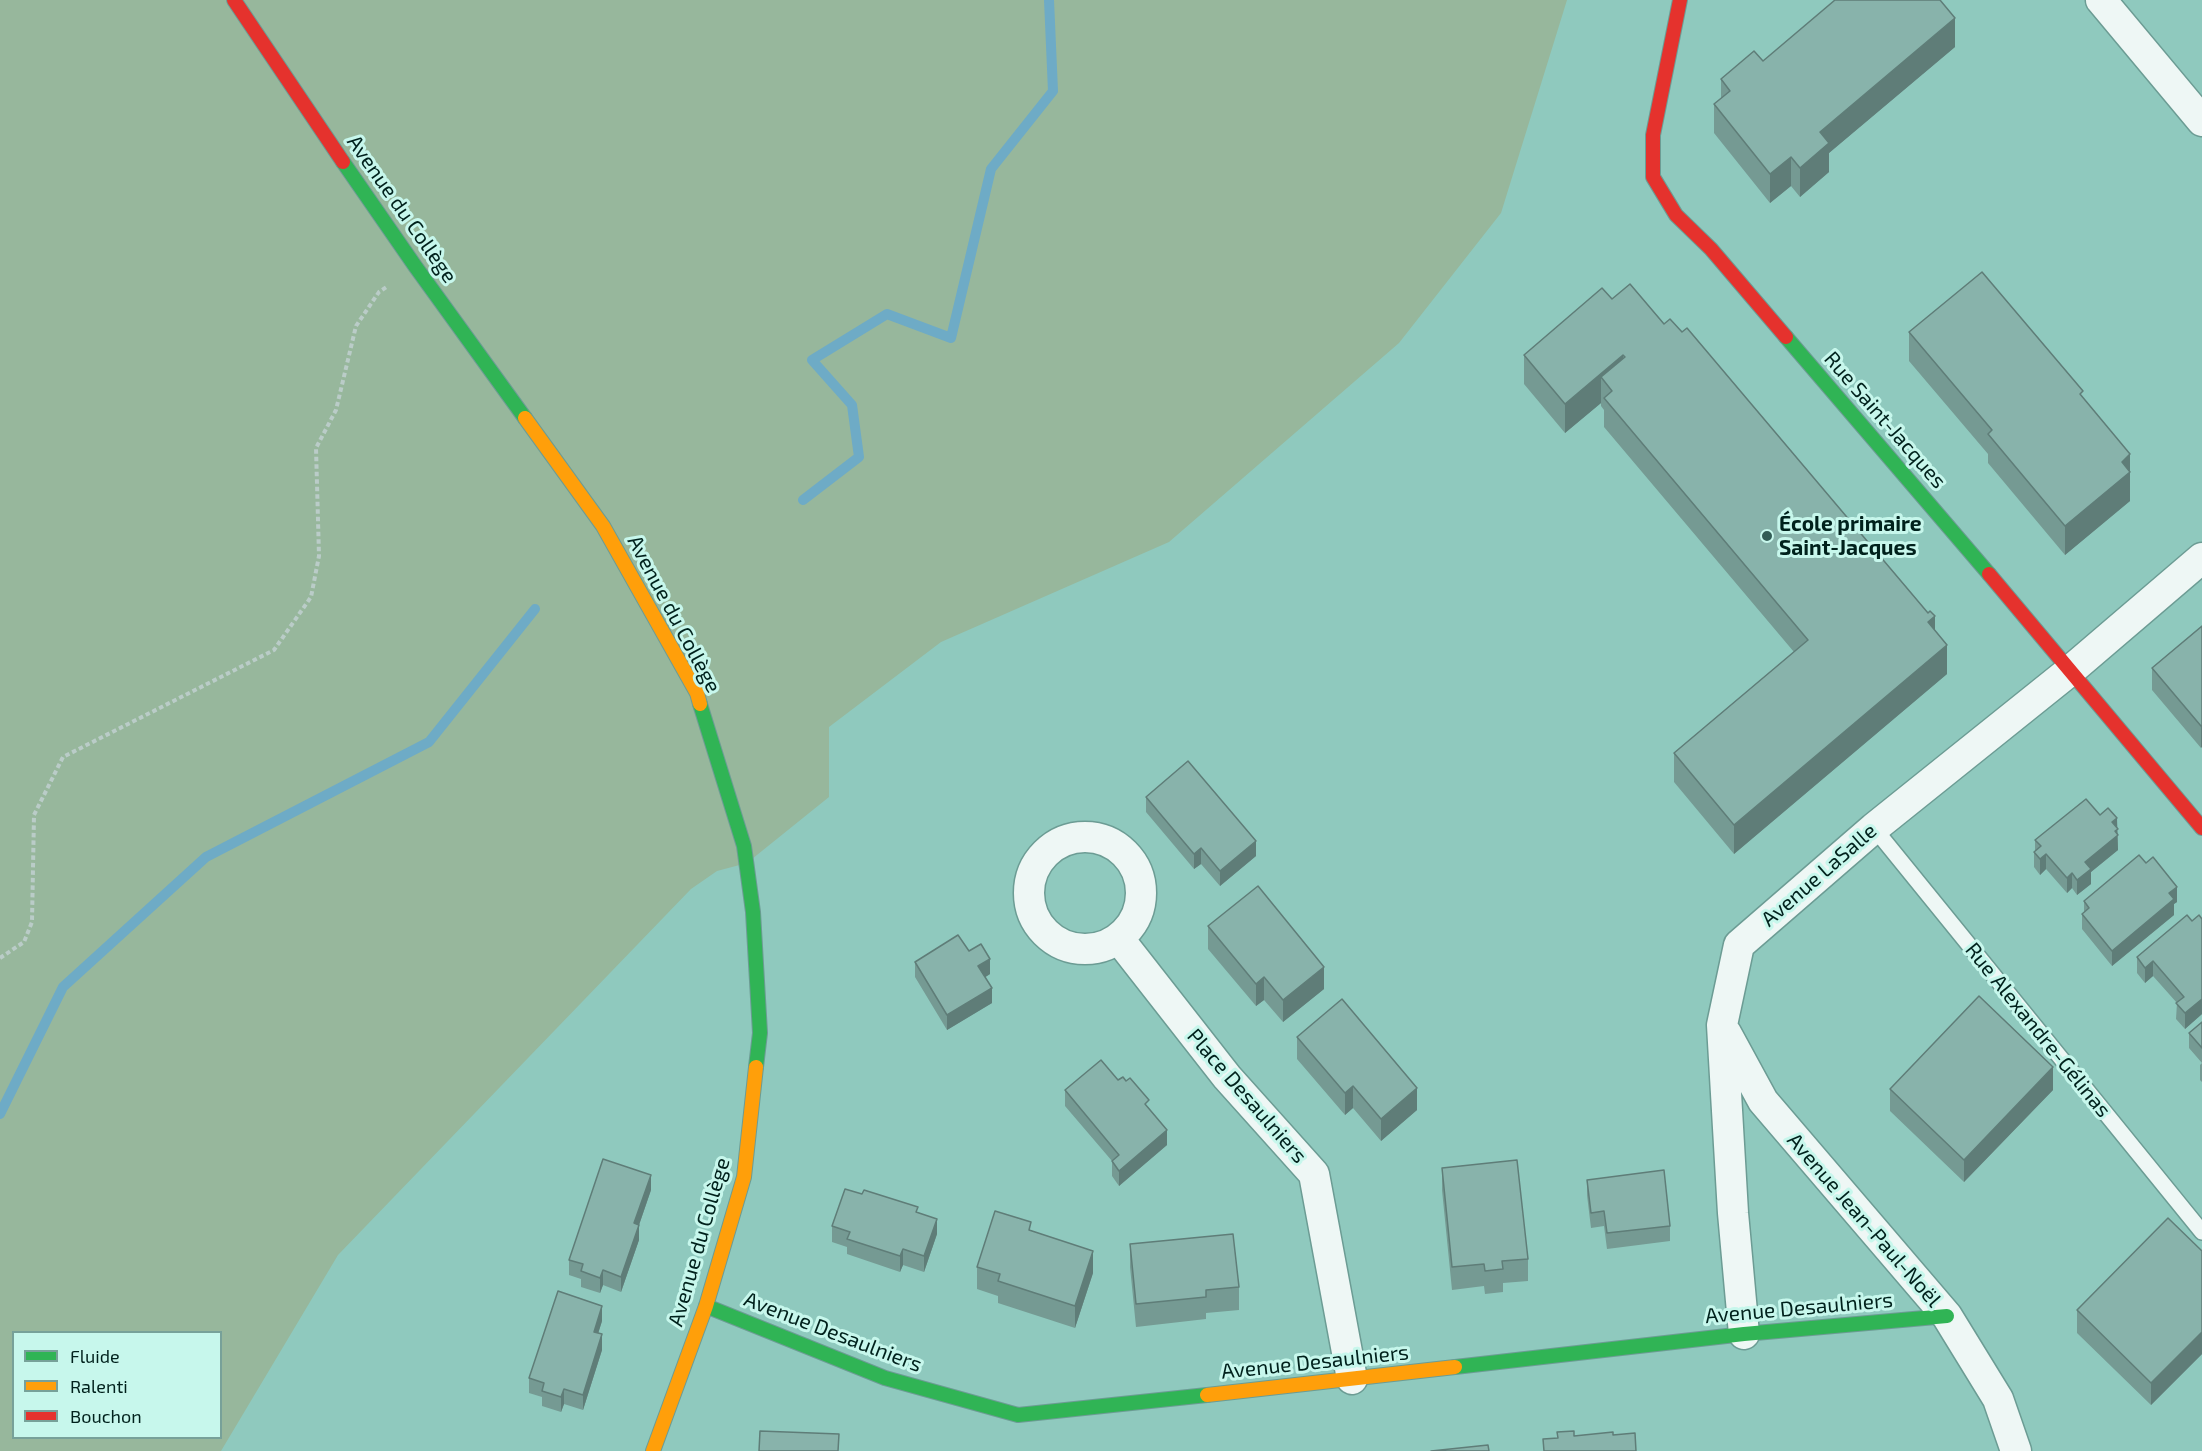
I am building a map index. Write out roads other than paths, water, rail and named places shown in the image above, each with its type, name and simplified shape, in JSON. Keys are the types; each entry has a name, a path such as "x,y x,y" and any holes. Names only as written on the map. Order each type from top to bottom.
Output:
{"street":[{"name":"Avenue du Collège","path":"234,0 294,92 415,266 603,526 696,693 744,846 753,912 760,1033 744,1177 706,1306 653,1451"},
{"name":"Rue Saint-Jacques","path":"1680,0 1653,135 1653,177 1664,196 1676,215 1711,249 2071,670 2202,828"},
{"path":"2101,0 2202,121"},
{"name":"Avenue LaSalle","path":"1744,1334 1733,1213 1722,1025 1739,945 1874,828 2071,670 2202,558"},
{"name":"Place Desaulniers","path":"1119,939 1227,1077 1314,1174 1352,1379"},
{"name":"Avenue Jean-Paul-Noël","path":"1722,1025 1762,1101 1947,1316 1998,1399 2016,1451"},
{"name":"Avenue Desaulniers","path":"706,1306 885,1378 1018,1415 1744,1334 1947,1316"}],"lane":[{"name":"Rue Alexandre-Gélinas","path":"1874,828 2202,1232"}],"waterway":[{"path":"803,500 859,457 852,405 812,360 887,314 951,338 991,169 1053,91 1049,0"},
{"path":"0,1114 63,987 206,857 429,742 535,609"}],"place":[{"name":"École primaire Saint-Jacques","path":"1767,536"}]}
